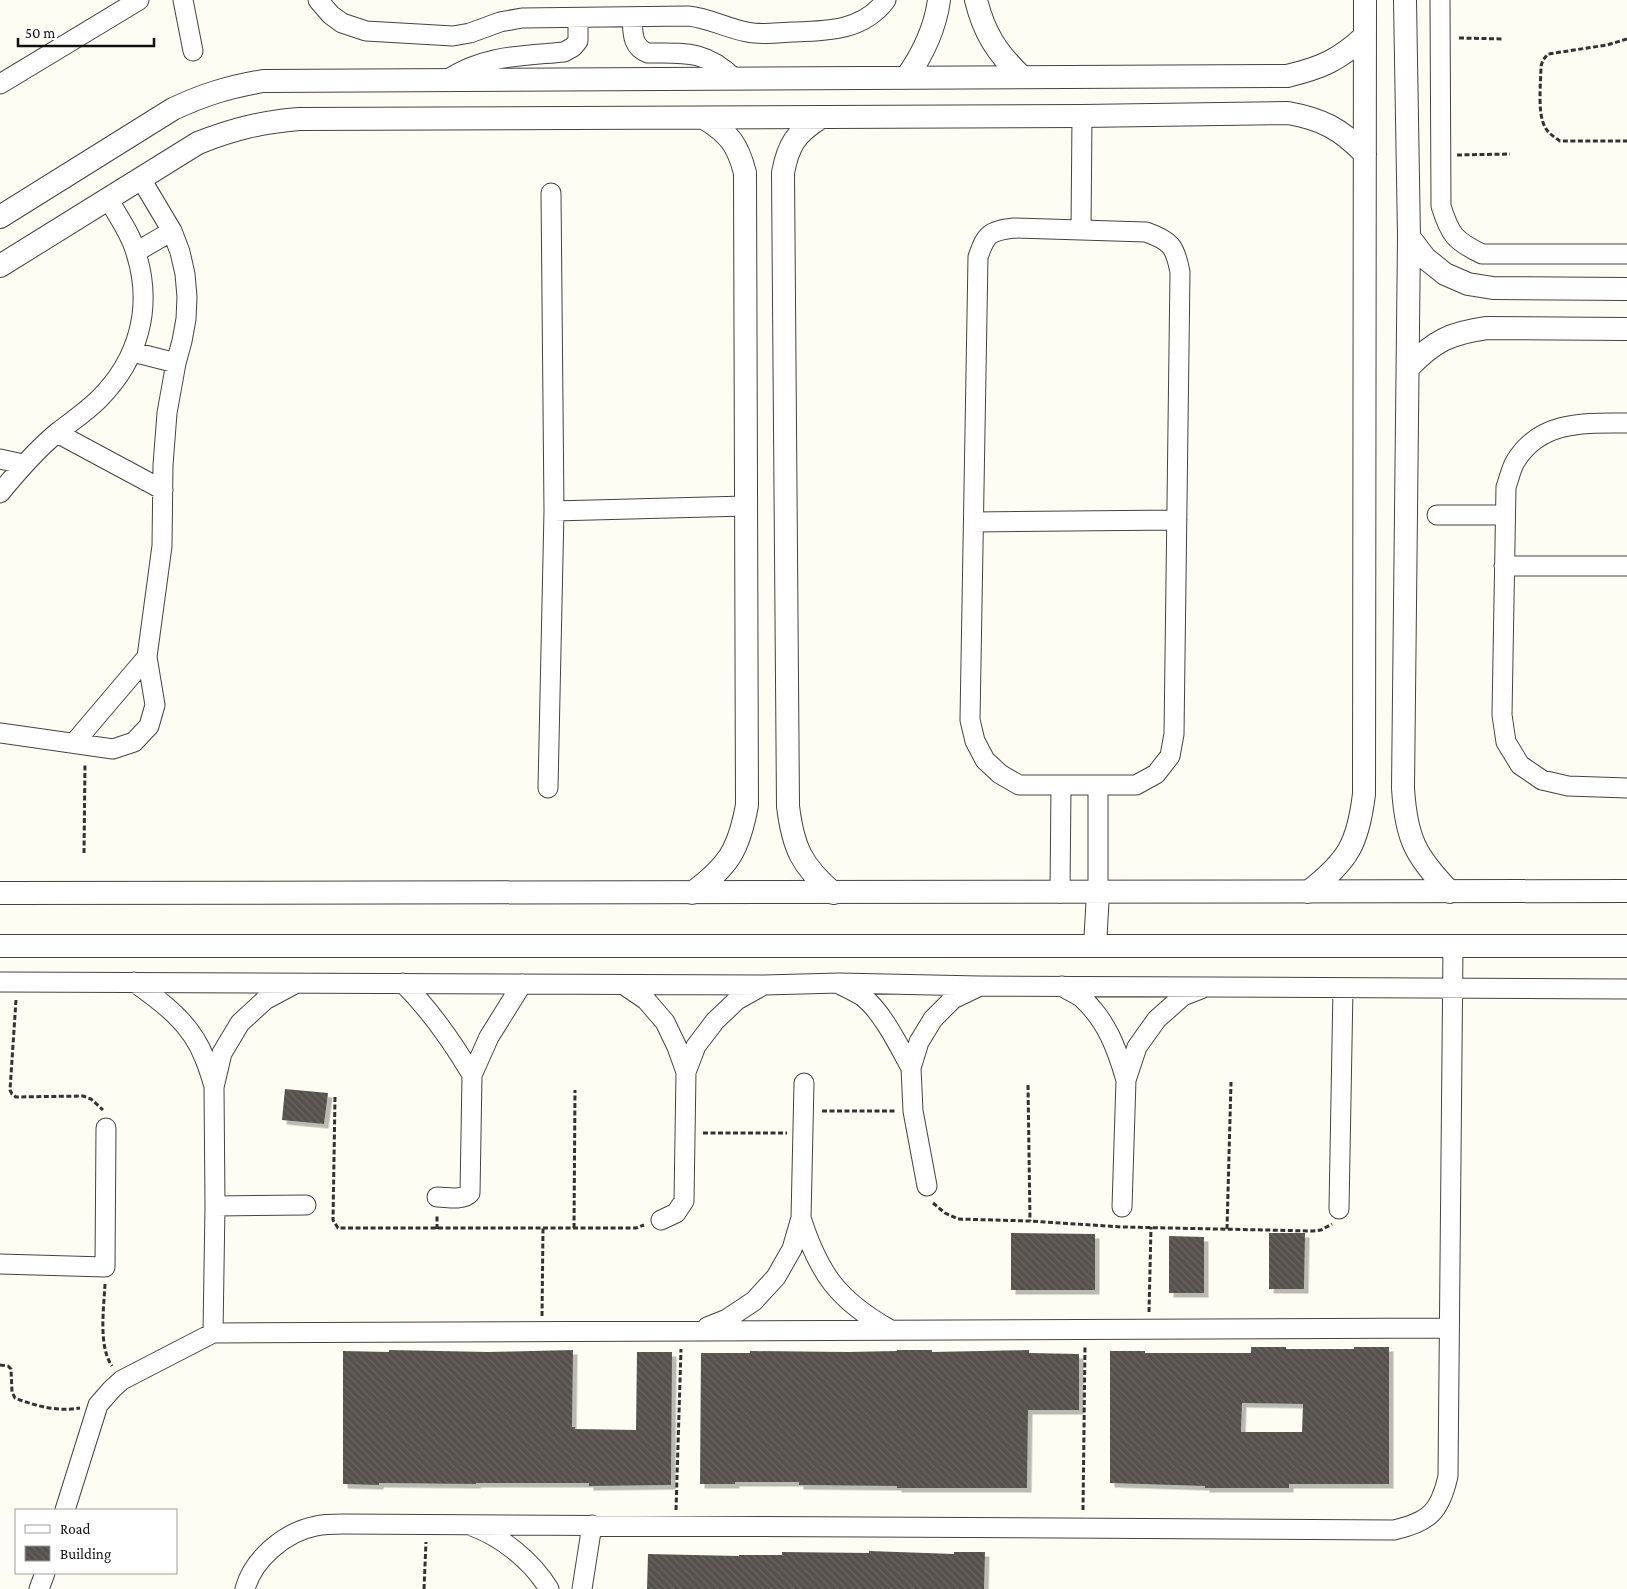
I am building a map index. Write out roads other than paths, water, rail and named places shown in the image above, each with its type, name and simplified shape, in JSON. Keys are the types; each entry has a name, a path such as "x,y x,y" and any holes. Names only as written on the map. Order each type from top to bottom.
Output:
{"street":[{"path":"0,84 139,0"},
{"path":"183,0 193,51"},
{"path":"318,0 331,15 342,23 366,31 453,36 470,33 511,20 578,18 606,9 632,17 700,17 735,29 758,33 827,31 852,26 864,20 886,0"},
{"path":"906,78 920,58 930,37 939,0"},
{"path":"976,0 980,17 990,39 1004,60 1022,77"},
{"path":"1308,892 1332,874 1350,850 1361,823 1364,794 1365,0"},
{"path":"1417,0 1405,10 1409,237 1403,788 1405,818 1414,846 1429,871 1450,892"},
{"path":"1440,0 1441,206 1447,227 1462,244 1482,254 1627,254"},
{"path":"632,17 634,40 643,51 648,53 690,54 704,57 716,63 734,78"},
{"path":"448,79 464,69 482,62 569,50 578,41 578,18"},
{"path":"0,217 173,110 202,96 232,86 263,81 1287,76 1329,63 1348,51 1365,36"},
{"path":"0,266 198,143 247,126 273,121 299,119 1082,116 1288,112 1310,117 1331,126 1350,138 1365,154"},
{"path":"1082,116 1082,230"},
{"path":"692,893 714,877 731,856 742,831 747,805 745,173 741,156 732,140 720,127 704,118"},
{"path":"820,118 806,127 794,140 786,156 783,173 788,806 791,831 800,855 814,876 834,893"},
{"path":"0,732 113,749 134,742 149,726 155,705 146,657 162,546 167,413 186,319 187,296 180,252 172,231 141,179"},
{"path":"548,788 554,511 551,193"},
{"path":"0,493 24,464 57,433 101,397 119,376 133,352 141,327 144,302 142,276 130,235 108,199"},
{"path":"1014,228 1146,232 1164,239 1177,253 1180,272 1177,520 1174,734 1170,756 1156,774 1136,785 1019,785 1000,774 985,760 975,741 970,720 978,257 983,241 996,230 1014,228"},
{"path":"136,252 172,231"},
{"path":"1409,237 1424,258 1445,274 1468,284 1493,288 1627,289"},
{"path":"1408,368 1424,352 1443,339 1464,331 1487,328 1627,329"},
{"path":"133,352 176,363"},
{"path":"1627,423 1582,423 1556,428 1532,441 1515,462 1506,487 1502,715 1506,742 1520,765 1542,780 1568,786 1627,788"},
{"path":"57,433 163,490"},
{"path":"0,458 24,464"},
{"path":"554,511 746,506"},
{"path":"1437,515 1505,515"},
{"path":"974,522 1177,520"},
{"path":"1504,566 1627,566"},
{"path":"79,744 146,657"},
{"path":"1060,893 1061,785"},
{"path":"1095,946 1098,893 1098,785"},
{"path":"0,893 1627,891"},
{"path":"0,946 1627,946"},
{"path":"245,1589 248,1580 264,1556 287,1537 314,1526 343,1524 1394,1530 1414,1526 1431,1514 1443,1497 1448,1476 1453,946"},
{"path":"8,982 764,985 839,983 979,986 1627,989"},
{"path":"134,982 162,1002 186,1026 204,1055 214,1087"},
{"path":"213,1333 214,1087 222,1053 240,1023 265,1000 296,983"},
{"path":"839,983 863,997 881,1018 895,1038 911,1068"},
{"path":"403,984 441,1026 472,1075"},
{"path":"437,1197 464,1197 470,1191 472,1075 489,1037 522,984"},
{"path":"624,984 646,1000 665,1022 686,1072"},
{"path":"661,1220 676,1213 684,1201 686,1072 696,1046 714,1021 738,1000 764,985"},
{"path":"927,1186 913,1111 911,1068 919,1042 933,1019 953,999 979,986"},
{"path":"1062,986 1081,998 1102,1021 1117,1049 1126,1080 1122,1207"},
{"path":"1126,1080 1138,1048 1157,1019 1183,996 1206,987"},
{"path":"1339,1209 1343,988"},
{"path":"804,1083 802,1218 810,1246 824,1272 842,1296 864,1315 890,1330"},
{"path":"0,1264 105,1267 106,1128"},
{"path":"215,1206 306,1205"},
{"path":"689,1331 727,1319 754,1301 776,1277 792,1249 802,1218"},
{"path":"65,1509 98,1405 122,1380 213,1333 1449,1328"},
{"path":"466,1524 483,1530 515,1551 542,1578 549,1589"},
{"path":"582,1589 592,1525"},
{"path":"39,1589 44,1574"}]}
